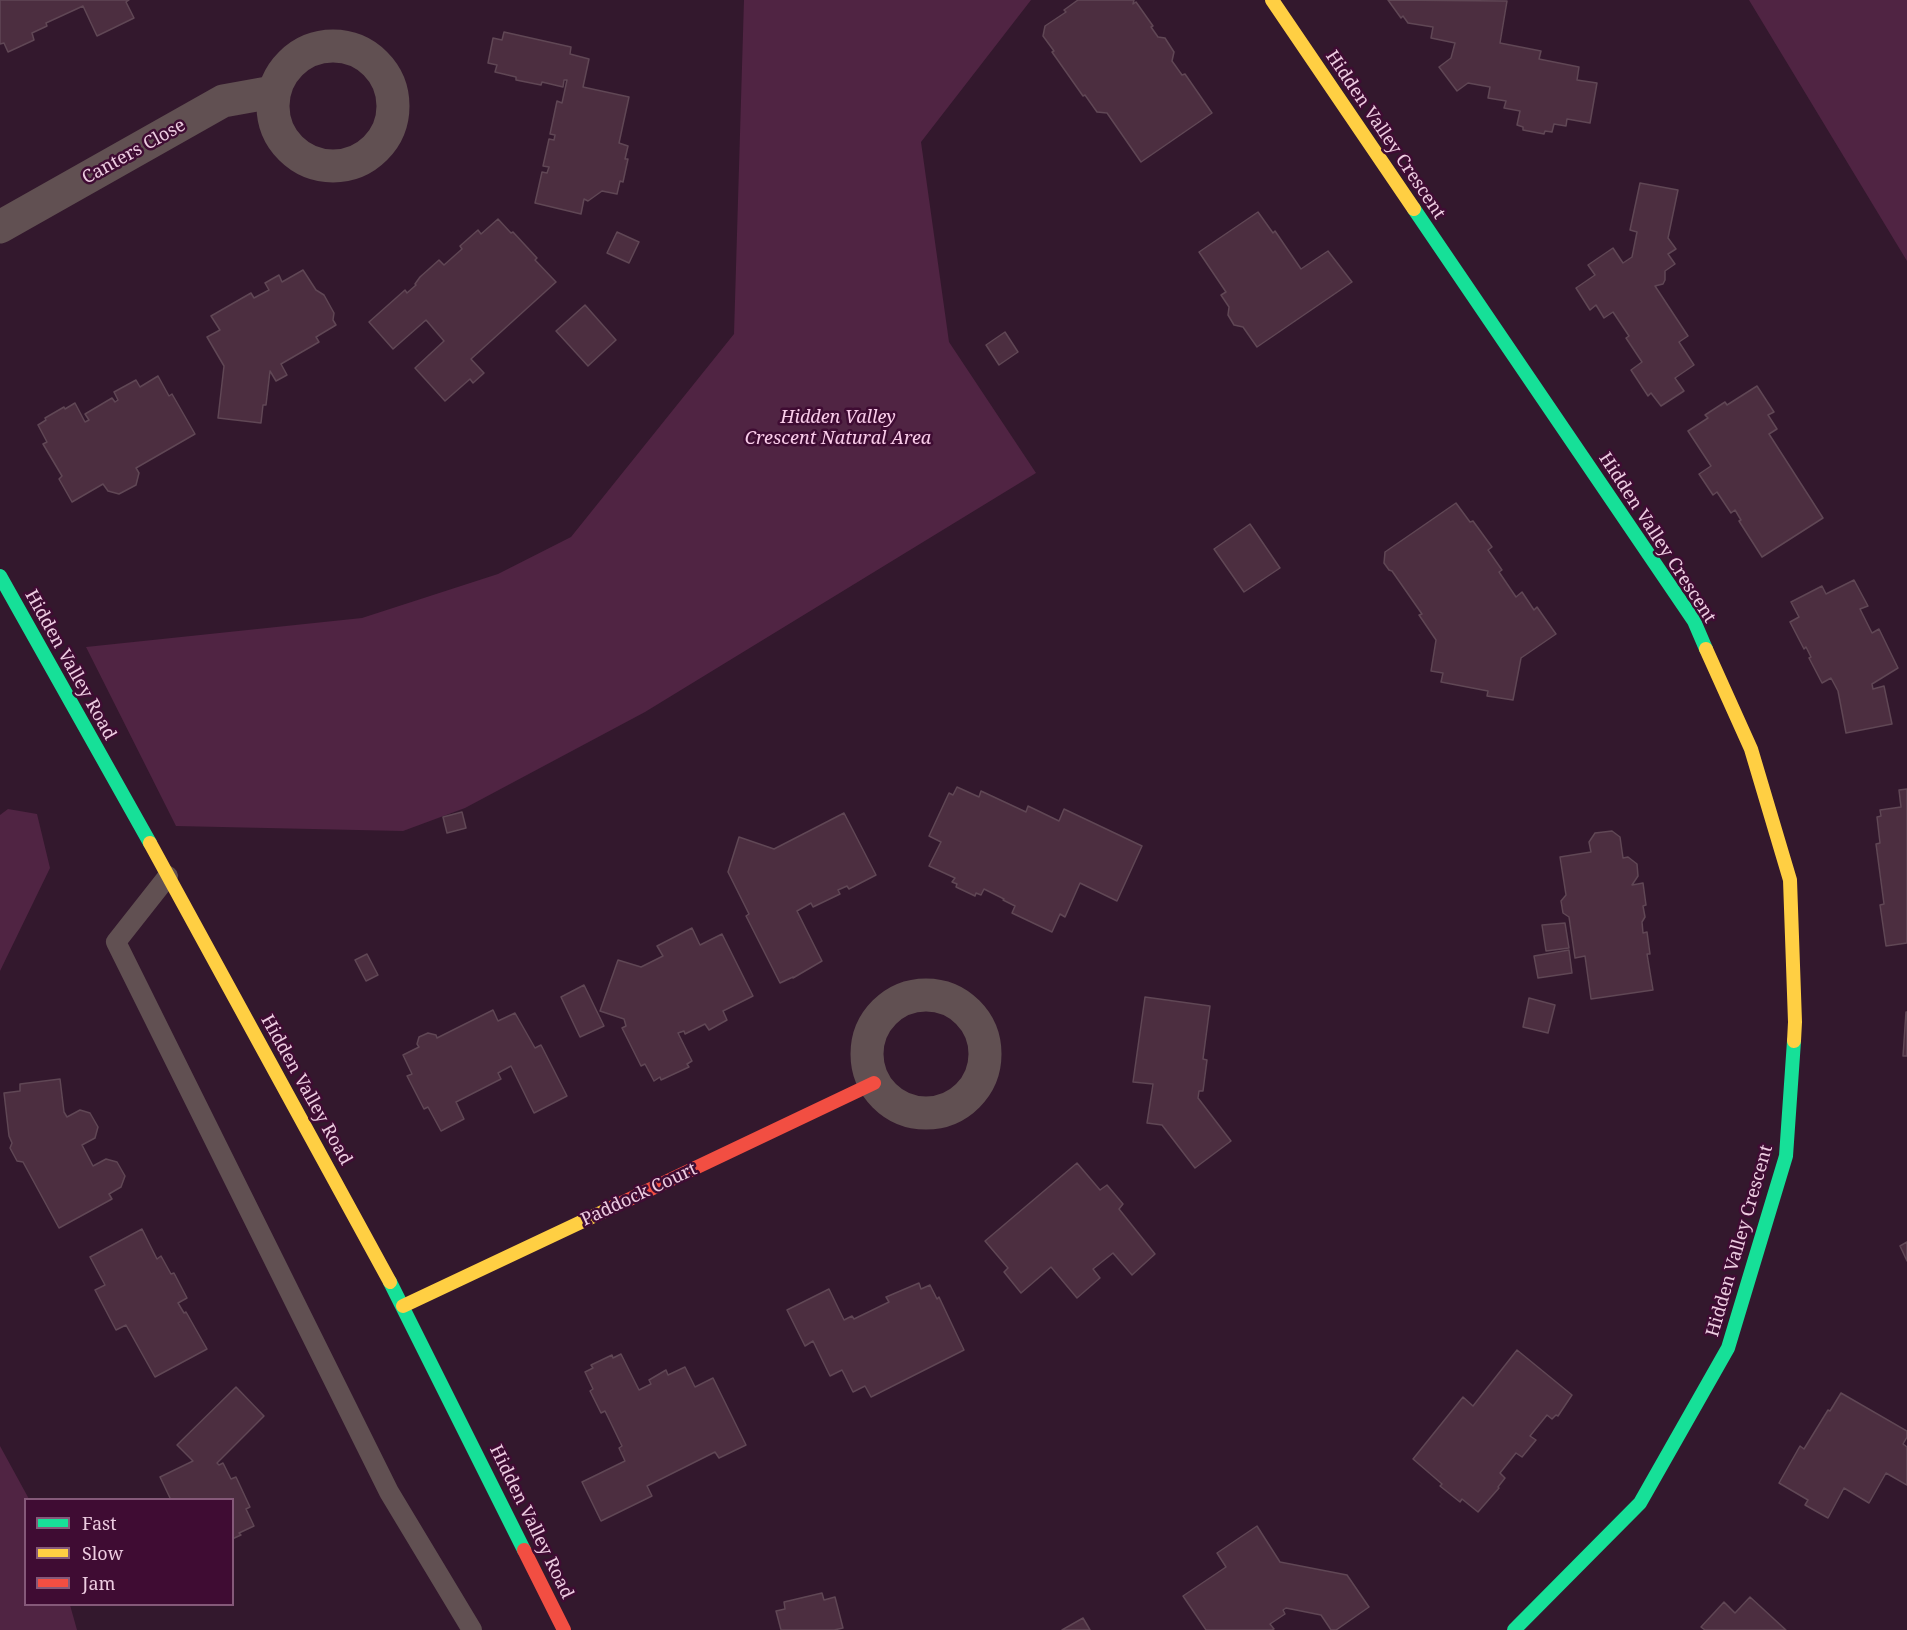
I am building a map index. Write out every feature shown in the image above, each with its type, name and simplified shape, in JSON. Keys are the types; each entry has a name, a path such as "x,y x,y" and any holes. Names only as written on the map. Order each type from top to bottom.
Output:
{"street":[{"name":"Hidden Valley Crescent","path":"1272,0 1694,621 1751,749 1790,880 1795,1022 1786,1156 1728,1348 1640,1503 1514,1630"},
{"name":"Canters Close","path":"0,227 223,102 273,92"},
{"name":"Hidden Valley Road","path":"0,576 168,876 403,1306 564,1630"},
{"name":"Paddock Court","path":"403,1306 874,1083"}],"lane":[{"path":"168,876 116,942 389,1492 472,1630"}],"green space":[{"name":"Hidden Valley Crescent Natural Area","path":"744,0 1031,0 921,142 949,342 1036,473 645,712 465,808 403,831 176,826 86,647 362,618 498,574 571,537 734,334"},
{"path":"1749,0 1907,0 1907,261"},
{"path":"8,809 37,814 50,868 0,971 0,815"},
{"path":"0,1446 28,1498 24,1498 24,1606 70,1606 77,1630 0,1630"}],"building":[{"path":"0,0 129,0 126,2 134,18 97,36 83,6 46,23 47,26 32,33 34,40 8,52 4,43 0,44"},
{"path":"1078,0 1134,0 1133,4 1136,2 1158,37 1165,38 1174,52 1172,61 1182,75 1185,74 1212,113 1141,162 1107,113 1097,112 1085,95 1083,96 1043,36 1045,26 1066,12 1064,10"},
{"path":"1388,0 1507,1 1500,43 1541,51 1539,59 1579,67 1577,80 1597,83 1590,123 1567,119 1566,126 1554,124 1552,132 1545,131 1544,134 1523,130 1523,127 1517,125 1520,111 1504,108 1506,101 1488,98 1490,87 1468,83 1457,91 1439,67 1451,58 1455,43 1431,38 1433,27 1408,23 1403,16 1401,18"},
{"path":"504,32 571,47 570,54 589,59 583,87 629,97 619,143 628,146 623,182 620,181 617,194 602,191 588,201 584,199 581,214 535,203 542,172 547,173 549,167 543,166 549,139 554,140 555,135 550,134 557,101 562,103 567,80 564,80 563,87 542,82 541,85 516,80 516,77 495,72 497,65 488,63 493,38 502,40"},
{"path":"1640,183 1678,190 1668,238 1676,249 1668,254 1675,264 1665,271 1663,284 1655,286 1688,336 1679,342 1694,365 1675,378 1684,391 1661,406 1651,393 1648,396 1631,370 1642,362 1613,312 1604,318 1596,305 1590,310 1576,288 1595,275 1588,265 1613,248 1623,263 1632,257 1637,232 1630,230"},
{"path":"1258,212 1273,233 1275,231 1301,269 1328,251 1352,282 1257,347 1243,327 1234,325 1228,315 1229,307 1221,295 1226,292 1199,252"},
{"path":"498,219 537,258 535,260 556,282 471,359 484,373 473,383 470,379 445,401 415,368 444,341 426,320 393,349 369,322 405,290 407,293 416,285 420,277 439,260 444,265 478,230 481,234"},
{"path":"617,232 639,242 629,263 607,253"},
{"path":"303,270 316,290 324,295 334,313 333,320 336,325 316,337 319,342 281,364 287,375 276,381 270,371 266,405 263,405 261,423 218,418 224,366 207,337 220,330 211,316 251,293 254,298 269,290 265,283 279,275 282,282"},
{"path":"585,305 616,340 588,366 556,331"},
{"path":"1005,332 1018,352 999,365 986,345"},
{"path":"158,376 169,396 172,394 195,434 136,468 139,473 136,485 119,494 108,491 103,484 72,502 59,479 62,476 43,444 47,442 38,425 46,420 45,418 75,403 85,422 89,420 85,414 112,398 115,402 118,400 114,392 136,380 140,387"},
{"path":"1757,386 1774,412 1768,415 1777,429 1769,434 1823,518 1762,557 1739,521 1741,520 1735,510 1731,513 1717,492 1713,495 1699,474 1711,466 1688,431 1708,418 1705,415 1725,402 1727,405"},
{"path":"1456,503 1492,547 1488,550 1502,570 1499,572 1516,597 1522,592 1534,610 1537,607 1556,634 1521,658 1513,700 1487,696 1488,691 1441,682 1443,673 1431,671 1436,640 1419,615 1422,614 1384,563 1385,552"},
{"path":"1250,524 1280,568 1244,592 1214,549"},
{"path":"1854,580 1868,606 1860,609 1872,633 1879,629 1898,668 1872,684 1873,689 1884,686 1892,724 1846,733 1838,691 1831,678 1822,683 1806,647 1804,649 1790,622 1799,617 1791,602 1822,586 1826,594"},
{"path":"957,787 979,797 981,791 1026,812 1028,806 1059,821 1064,809 1142,846 1117,901 1080,883 1065,917 1060,914 1052,932 1012,913 1015,906 984,889 981,895 976,893 975,896 956,887 957,884 952,882 955,878 929,866 941,842 929,836 949,793 953,795"},
{"path":"1907,789 1907,943 1886,946 1880,905 1884,904 1876,844 1880,843 1877,817 1881,816 1880,810 1901,807 1899,790"},
{"path":"462,812 466,828 447,833 443,817"},
{"path":"844,813 876,875 849,889 847,886 838,890 840,894 813,907 811,903 797,911 822,961 780,983 746,916 749,914 728,872 739,837 774,849"},
{"path":"1612,831 1620,837 1623,858 1628,857 1637,864 1638,876 1632,885 1643,883 1646,905 1643,906 1645,917 1642,922 1643,933 1647,932 1650,954 1647,954 1653,990 1591,999 1585,956 1575,958 1569,917 1563,913 1561,901 1566,895 1560,857 1591,852 1589,842 1595,833"},
{"path":"1565,923 1569,948 1546,951 1542,925"},
{"path":"692,928 700,945 722,934 753,996 723,1011 727,1020 709,1030 705,1024 685,1034 684,1031 678,1033 692,1061 687,1064 689,1067 654,1081 645,1064 641,1066 622,1028 626,1026 624,1019 600,1011 618,960 641,967 663,956 657,946"},
{"path":"1569,950 1572,973 1538,978 1534,956"},
{"path":"367,954 378,975 366,981 355,960"},
{"path":"584,985 604,1026 580,1037 561,997"},
{"path":"1145,997 1210,1006 1203,1059 1207,1060 1203,1091 1199,1091 1198,1098 1231,1141 1195,1168 1162,1125 1147,1123 1153,1084 1133,1082"},
{"path":"1529,998 1555,1005 1548,1033 1523,1027"},
{"path":"493,1010 498,1021 515,1013 535,1048 541,1045 567,1096 534,1113 511,1066 498,1073 501,1079 456,1102 464,1119 441,1131 428,1107 424,1109 407,1076 412,1074 403,1055 419,1047 417,1044 419,1037 428,1033 436,1035 437,1038"},
{"path":"1906,1012 1907,1056 1903,1056"},
{"path":"60,1079 64,1112 67,1117 80,1110 90,1113 98,1127 95,1138 82,1145 93,1166 106,1159 117,1162 125,1176 121,1187 109,1194 112,1199 59,1228 23,1162 17,1161 10,1148 12,1143 9,1136 4,1093 20,1091 20,1084"},
{"path":"1077,1163 1100,1190 1107,1185 1123,1204 1119,1209 1155,1254 1132,1275 1113,1253 1093,1269 1100,1278 1077,1298 1051,1267 1021,1293 1004,1272 1008,1268 985,1241"},
{"path":"142,1229 157,1259 161,1256 171,1274 174,1273 187,1298 178,1303 184,1313 186,1312 207,1349 155,1377 126,1325 116,1330 95,1290 105,1285 90,1257"},
{"path":"1907,1242 1907,1261 1900,1246"},
{"path":"919,1283 921,1289 930,1285 937,1299 939,1297 964,1350 871,1397 865,1386 853,1392 842,1370 830,1376 813,1341 805,1346 787,1310 829,1289 844,1320 852,1316 854,1319 889,1302 886,1297"},
{"path":"1517,1350 1572,1395 1558,1416 1552,1419 1547,1415 1530,1436 1536,1440 1522,1457 1516,1453 1500,1473 1505,1478 1499,1488 1478,1512 1462,1499 1460,1502 1440,1486 1442,1484 1413,1459 1463,1397 1473,1406"},
{"path":"621,1354 639,1390 651,1384 649,1380 666,1370 668,1375 685,1367 695,1387 713,1378 746,1445 719,1458 715,1452 647,1486 652,1496 601,1521 582,1482 625,1461 619,1448 622,1446 605,1411 601,1413 590,1391 593,1389 585,1372 593,1368 591,1365 612,1355 613,1358"},
{"path":"236,1387 264,1416 217,1463 219,1465 223,1463 231,1479 236,1477 250,1507 246,1509 254,1526 234,1538 234,1498 170,1498 160,1477 193,1461 177,1445"},
{"path":"1841,1393 1907,1431 1903,1444 1907,1447 1907,1485 1886,1473 1869,1503 1844,1488 1828,1518 1805,1505 1808,1500 1779,1483 1800,1446 1804,1449"},
{"path":"1257,1526 1280,1562 1347,1575 1369,1607 1336,1630 1331,1630 1321,1615 1286,1608 1283,1610 1285,1614 1270,1624 1274,1629 1272,1630 1206,1630 1183,1596 1226,1567 1217,1553"},
{"path":"822,1593 824,1600 835,1597 843,1628 781,1630 776,1611 785,1609 784,1602"},
{"path":"1750,1597 1786,1630 1705,1630 1701,1627 1724,1602 1735,1613"},
{"path":"1083,1618 1090,1630 1062,1630"}],"traffic: fast":[{"path":"1414,209 1694,621 1706,649"},
{"path":"0,576 150,843"},
{"path":"1514,1630 1640,1503 1728,1348 1786,1156 1794,1041"},
{"path":"390,1282 524,1550"}],"traffic: slow":[{"path":"1272,0 1414,209"},
{"path":"1706,649 1751,749 1790,880 1794,1041"},
{"path":"150,843 390,1282"},
{"path":"403,1306 613,1207"}],"traffic: jam":[{"path":"613,1207 874,1083"},
{"path":"524,1550 564,1630"}]}
